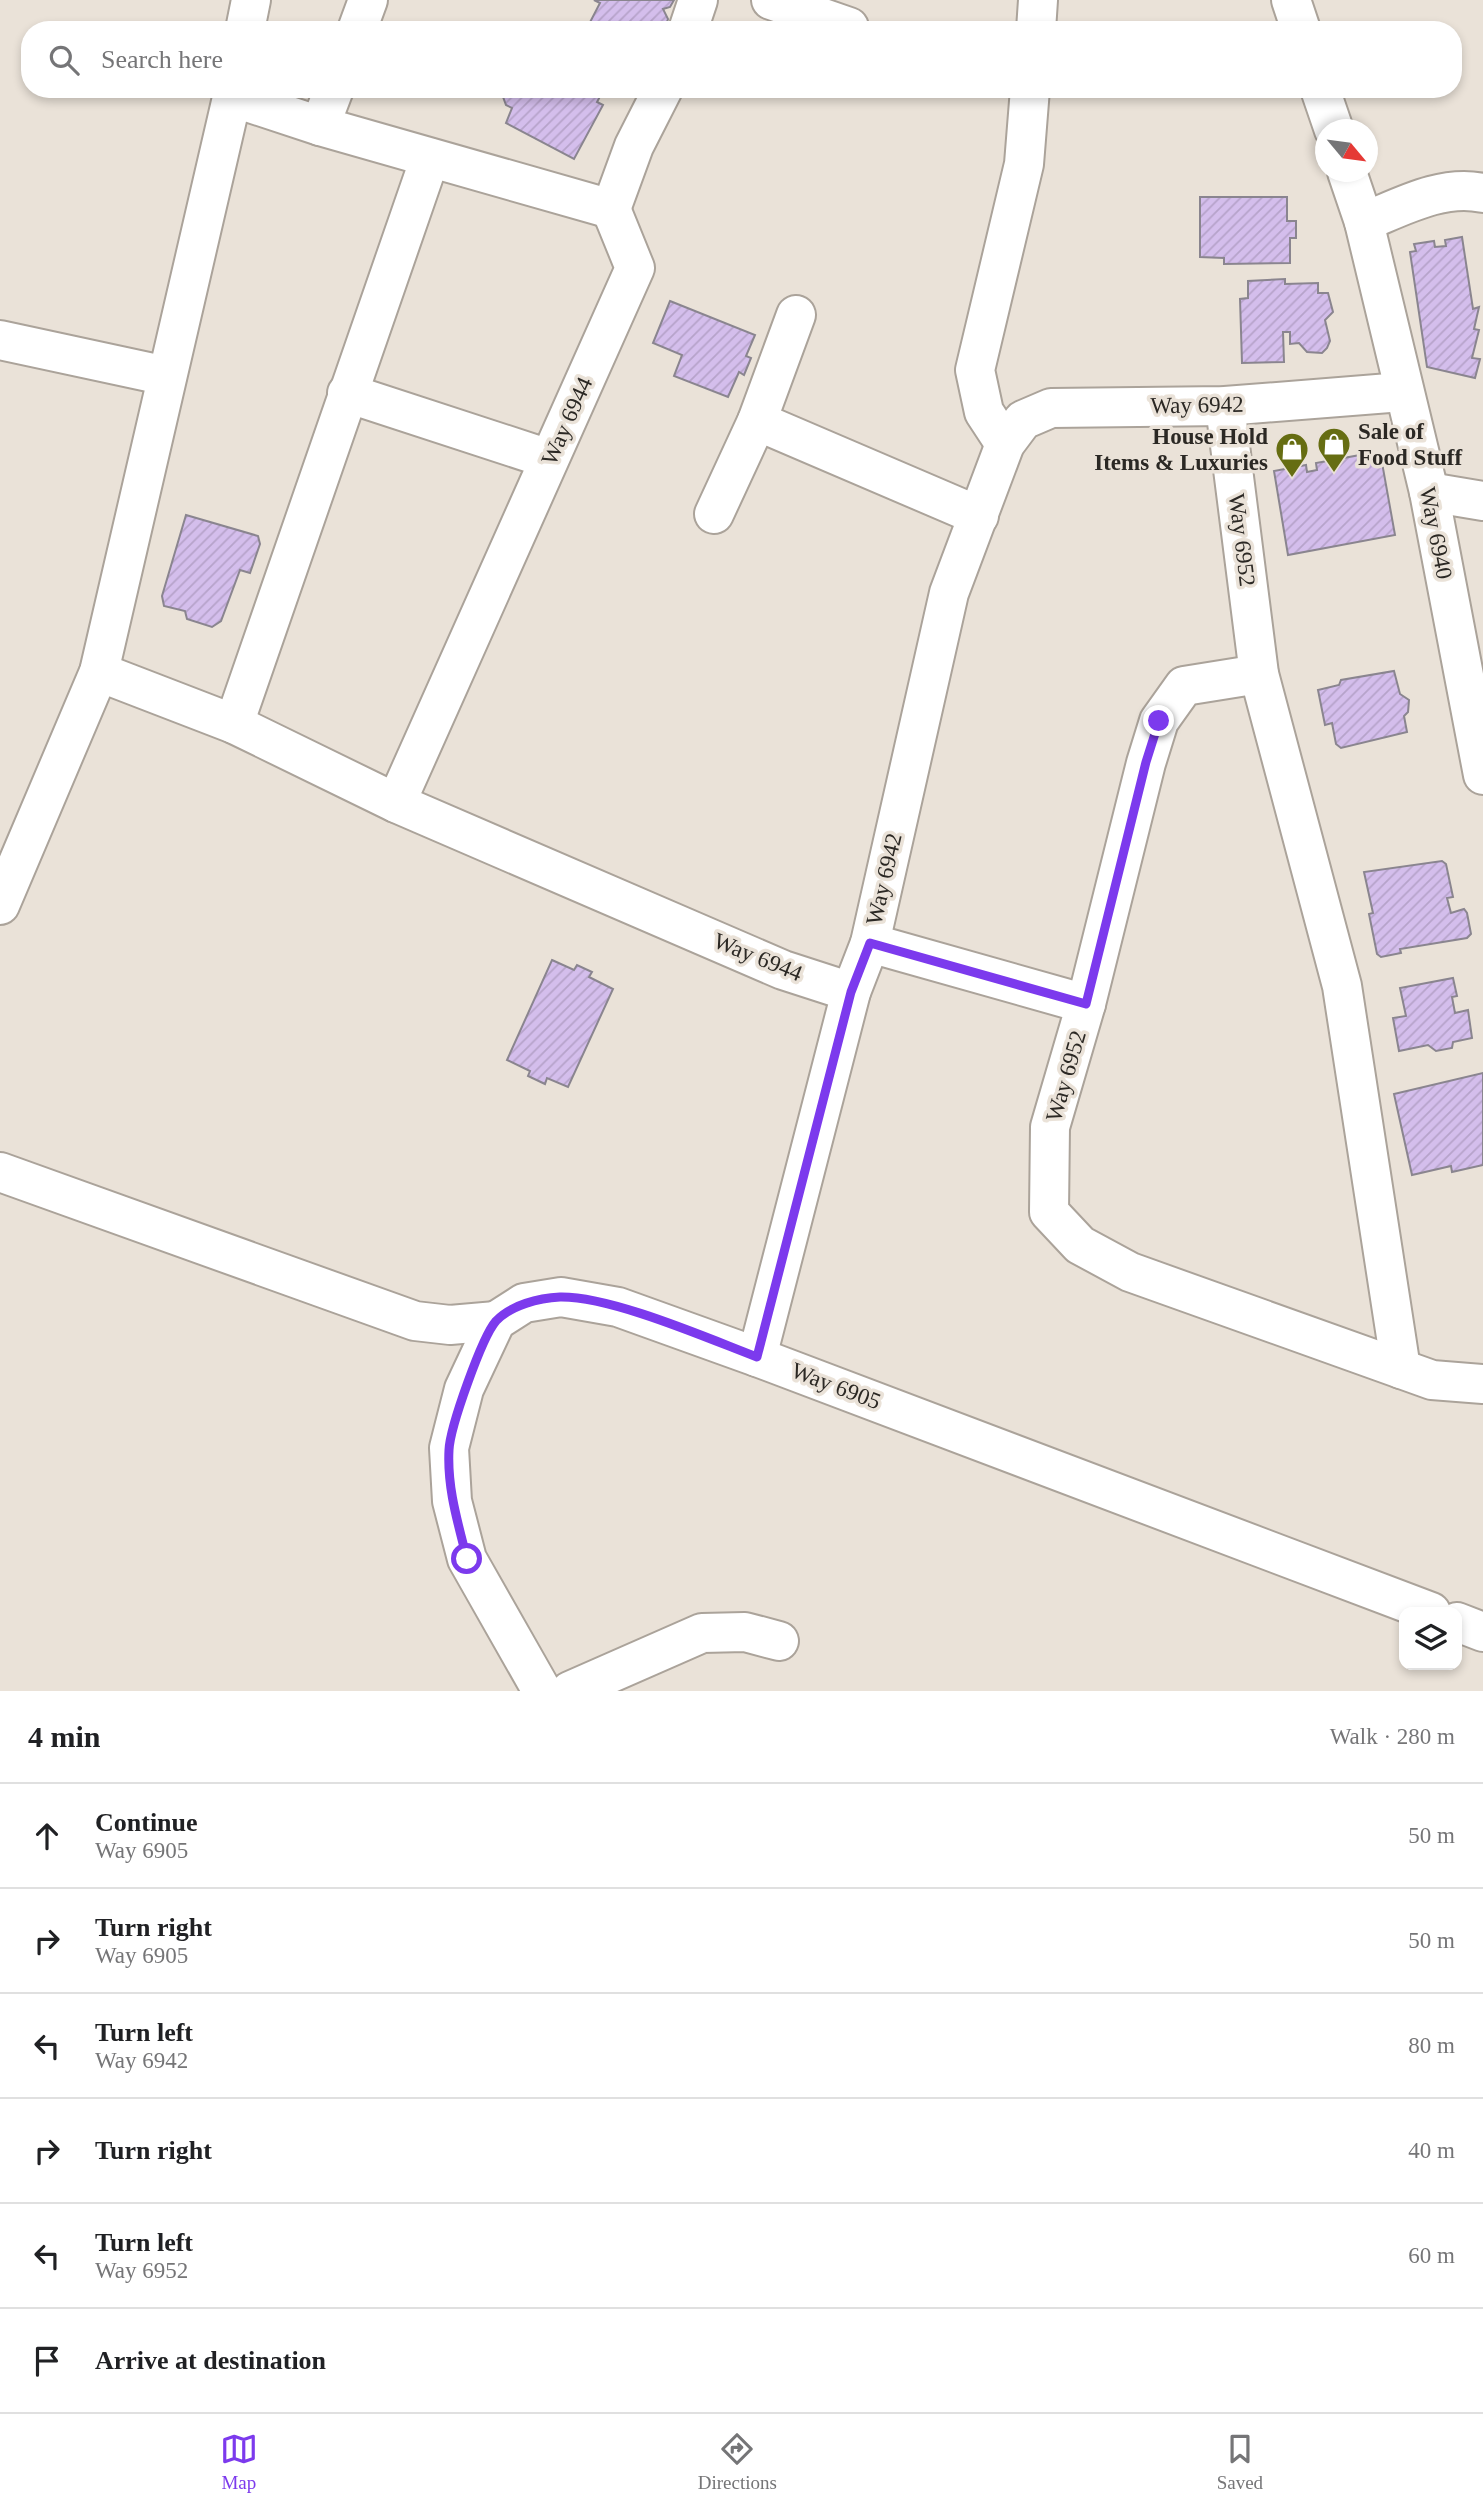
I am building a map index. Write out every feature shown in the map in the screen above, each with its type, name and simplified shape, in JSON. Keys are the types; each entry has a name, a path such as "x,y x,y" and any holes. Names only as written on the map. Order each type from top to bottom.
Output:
{"street":[{"path":"247,21 251,0"},
{"path":"360,21 368,0"},
{"path":"691,21 698,0"},
{"path":"771,0 832,21"},
{"path":"1036,21 1038,0"},
{"path":"1291,0 1298,21"},
{"path":"0,905 99,672 232,98"},
{"path":"246,98 320,126 611,209 634,146 658,98"},
{"path":"320,126 331,98"},
{"path":"1006,444 984,412 975,370 1024,164 1029,98"},
{"path":"1323,98 1330,119"},
{"path":"234,724 430,158"},
{"name":"Way 6940","path":"1350,182 1364,222 1402,392 1429,492 1483,775"},
{"path":"1364,222 1433,195 1470,190 1483,193"},
{"name":"Way 6944","path":"396,803 635,268 611,209"},
{"path":"713,514 757,421 796,315"},
{"path":"0,340 167,376"},
{"name":"Way 6942","path":"757,1357 851,992 870,943 949,593 1006,444 1023,420 1051,408 1226,406 1402,392"},
{"path":"347,394 549,459"},
{"name":"Way 6952","path":"1226,406 1259,674 1342,986 1401,1369"},
{"path":"757,421 979,516"},
{"path":"1429,492 1483,502"},
{"name":"Way 6944","path":"99,672 234,724 396,803 783,970 851,992"},
{"name":"Way 6952","path":"1259,674 1184,686 1159,721 1146,762 1086,1004 1050,1127 1049,1212 1080,1245 1130,1272 1432,1380 1483,1384"},
{"path":"870,943 1086,1004"},
{"path":"0,1172 415,1321 450,1325 496,1321"},
{"name":"Way 6905","path":"496,1321 524,1303 561,1297 618,1307 1418,1607"},
{"path":"496,1321 464,1389 449,1448 452,1500 467,1559 542,1691"},
{"path":"1462,1624 1483,1632"},
{"path":"570,1691 702,1633 745,1632 779,1641"}],"building":[{"path":"594,0 674,0 670,7 663,9 667,21 591,21 600,3"},
{"path":"503,98 599,98 597,102 603,105 574,159 506,123 512,108 506,105"},
{"path":"1200,197 1287,197 1287,221 1296,221 1296,238 1290,238 1290,263 1224,264 1224,258 1200,257"},
{"path":"1462,237 1473,309 1479,307 1474,329 1479,330 1472,358 1480,359 1475,378 1427,367 1410,252 1416,251 1414,244 1434,241 1435,247 1446,246 1445,240"},
{"path":"1285,279 1285,284 1318,283 1318,293 1328,293 1333,312 1325,320 1330,341 1327,348 1322,353 1307,352 1299,343 1290,344 1290,332 1283,332 1284,362 1242,363 1240,299 1248,298 1248,281"},
{"path":"670,301 755,335 746,356 751,358 744,375 739,372 728,397 674,376 682,355 653,343"},
{"path":"1371,453 1372,458 1381,457 1395,535 1288,555 1274,471 1306,465 1307,472 1317,470 1316,463"},
{"path":"186,515 258,536 260,544 250,573 240,570 221,621 212,627 187,619 185,611 164,606 162,596"},
{"path":"1394,671 1400,694 1409,700 1408,712 1404,716 1407,732 1341,748 1336,744 1332,723 1325,725 1318,690 1339,685 1341,680"},
{"path":"1442,861 1446,864 1453,897 1447,898 1451,913 1464,909 1471,934 1467,938 1400,949 1401,953 1381,957 1377,954 1369,914 1373,913 1364,872"},
{"path":"552,960 574,970 577,965 592,972 589,977 613,989 568,1087 547,1078 545,1084 528,1076 530,1071 507,1060"},
{"path":"1453,978 1457,996 1452,997 1455,1013 1468,1010 1472,1038 1453,1042 1452,1048 1436,1051 1428,1045 1399,1051 1393,1018 1406,1016 1400,988"},
{"path":"1483,1073 1483,1165 1452,1172 1451,1166 1412,1175 1394,1094"}],"place":[{"name":"Sale of Food Stuff","path":"1334,474"},
{"name":"House Hold Items & Luxuries","path":"1292,479"}],"route":[{"path":"467,1559 452,1500 449,1448 464,1389 496,1321 524,1303 561,1297 618,1307 757,1357 851,992 870,943 1086,1004 1146,762 1159,721"}]}
